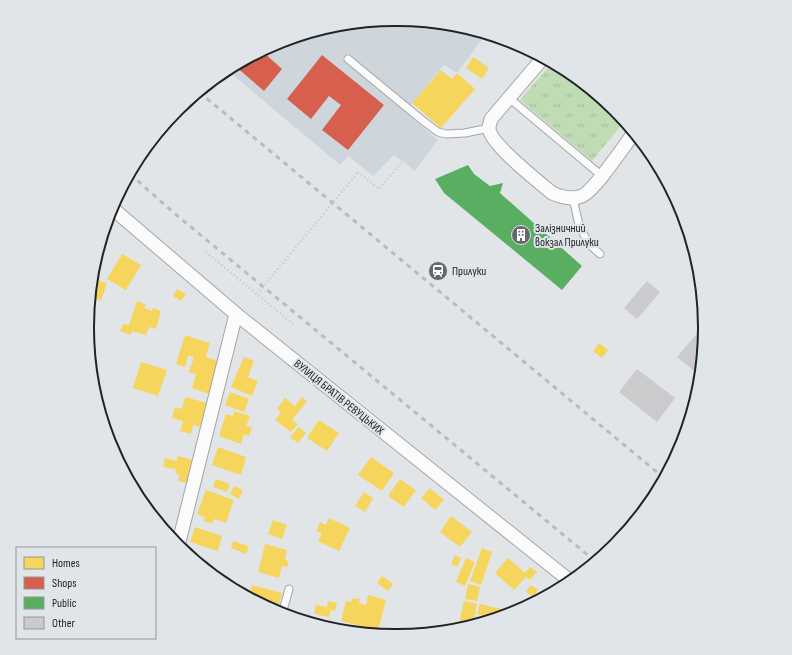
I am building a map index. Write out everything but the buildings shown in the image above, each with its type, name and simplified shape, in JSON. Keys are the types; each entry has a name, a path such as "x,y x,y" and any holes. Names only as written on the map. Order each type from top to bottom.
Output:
{"street":[{"path":"539,62 492,119 489,128 491,135 498,145 552,193 562,197 573,198 582,196 593,187 630,138"},
{"name":"ВУЛИЦЯ БРАТІВ РЕВУЦЬКИХ","path":"117,212 236,314 565,578"},
{"path":"180,538 236,314"}],"lane":[{"path":"348,59 438,132 446,134 465,133 489,128"},
{"path":"509,98 602,176"},
{"path":"573,198 579,225 588,243 600,254"},
{"path":"284,607 289,589"}],"path":[{"path":"257,294 358,172 379,189 401,163"},
{"path":"206,252 294,325"}],"shaded area":[{"path":"396,26 416,27 455,32 483,39 457,73 444,65 405,112 438,140 415,171 394,155 373,176 348,156 340,165 232,74 263,57 299,42 318,36 357,29"}],"green space":[{"path":"549,67 580,88 620,126 592,161 520,100"}],"railway":[{"path":"203,96 659,474"},
{"path":"134,178 174,213 591,558"}],"place":[{"name":"Залізничний вокзал Прилуки","path":"521,235"},
{"name":"Прилуки","path":"438,271"}]}
